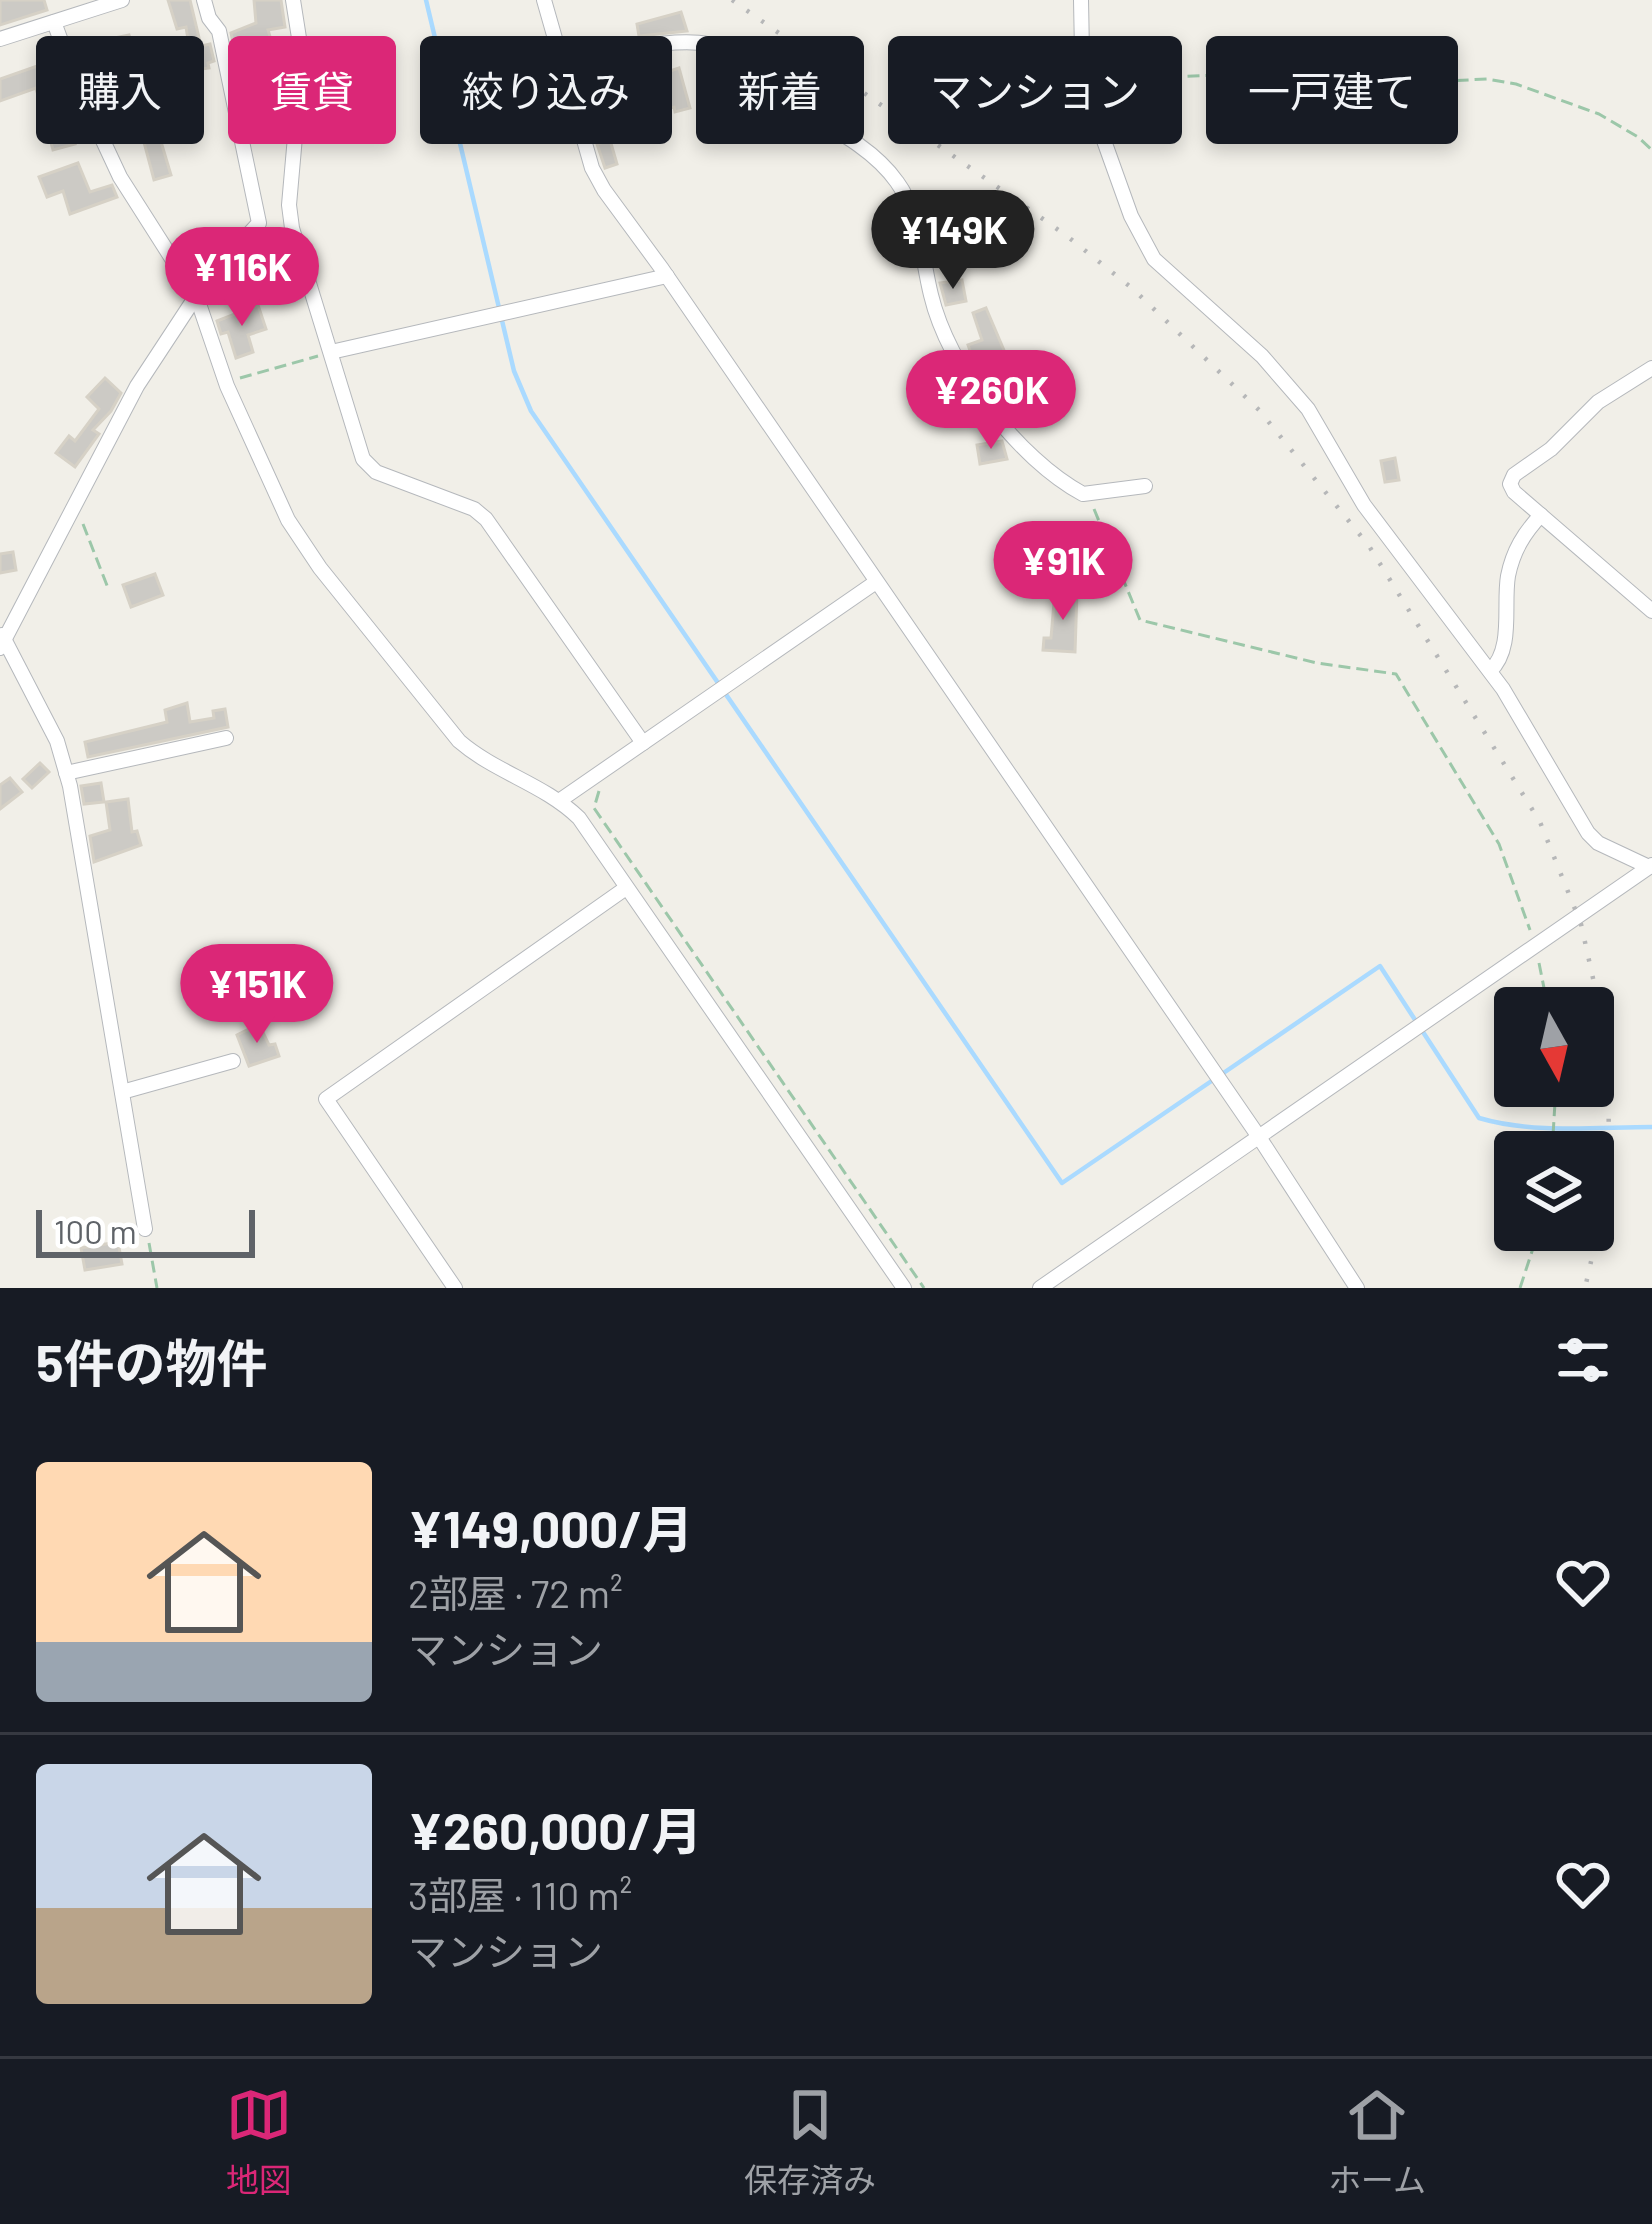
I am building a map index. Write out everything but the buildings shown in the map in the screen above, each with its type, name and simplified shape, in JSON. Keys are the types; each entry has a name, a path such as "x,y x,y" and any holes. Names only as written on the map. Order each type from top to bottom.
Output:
{"street":[{"path":"0,39 122,0"},
{"path":"145,1229 66,773 57,741 2,640 136,386 218,267 253,234 260,217 219,31 204,0"},
{"path":"293,0 302,57 291,224 365,463 376,472 483,516 643,743"},
{"path":"544,0 554,36"},
{"path":"1081,0 1083,36"},
{"path":"54,22 120,177 196,297 226,382 288,520 320,568 459,741 487,765 559,801 589,830 904,1288"},
{"path":"672,44 725,50 764,86 815,116 896,180 910,207 932,302 967,380 1019,444 1057,477 1088,495 1145,486"},
{"path":"585,144 604,190 1259,1137 1357,1288"},
{"path":"1105,144 1131,216 1154,259 1262,356 1308,409 1364,506 1490,671 1588,833 1598,843 1650,866"},
{"path":"260,217 291,224"},
{"path":"331,352 667,276"},
{"path":"1652,368 1598,402 1551,449 1511,477 1514,492 1652,611"},
{"path":"1490,671 1501,657 1508,576 1515,554 1540,515"},
{"path":"559,801 876,582"},
{"path":"66,773 226,738"},
{"path":"1040,1288 1650,866"},
{"path":"455,1288 326,1100 626,888"},
{"path":"122,1092 233,1061"}],"path":[{"path":"1182,77 1286,74 1366,85 1487,79 1516,84 1599,114 1652,150"},
{"path":"226,382 331,352"},
{"path":"1088,495 1140,620 1317,663 1396,674 1499,844 1534,944 1543,987"},
{"path":"73,507 108,588"},
{"path":"600,790 593,802 597,812 924,1288"},
{"path":"145,1229 157,1288"},
{"path":"1520,1288 1532,1251"}],"waterway":[{"path":"426,0 514,371 531,411 1062,1183 1213,1080"},
{"path":"1222,1074 1380,966 1479,1118 1543,1128 1652,1127"}],"railway":[{"path":"732,0 1067,236 1133,289 1259,410 1369,546 1540,822 1581,924 1600,1010 1609,1142 1603,1209 1585,1288"}]}
